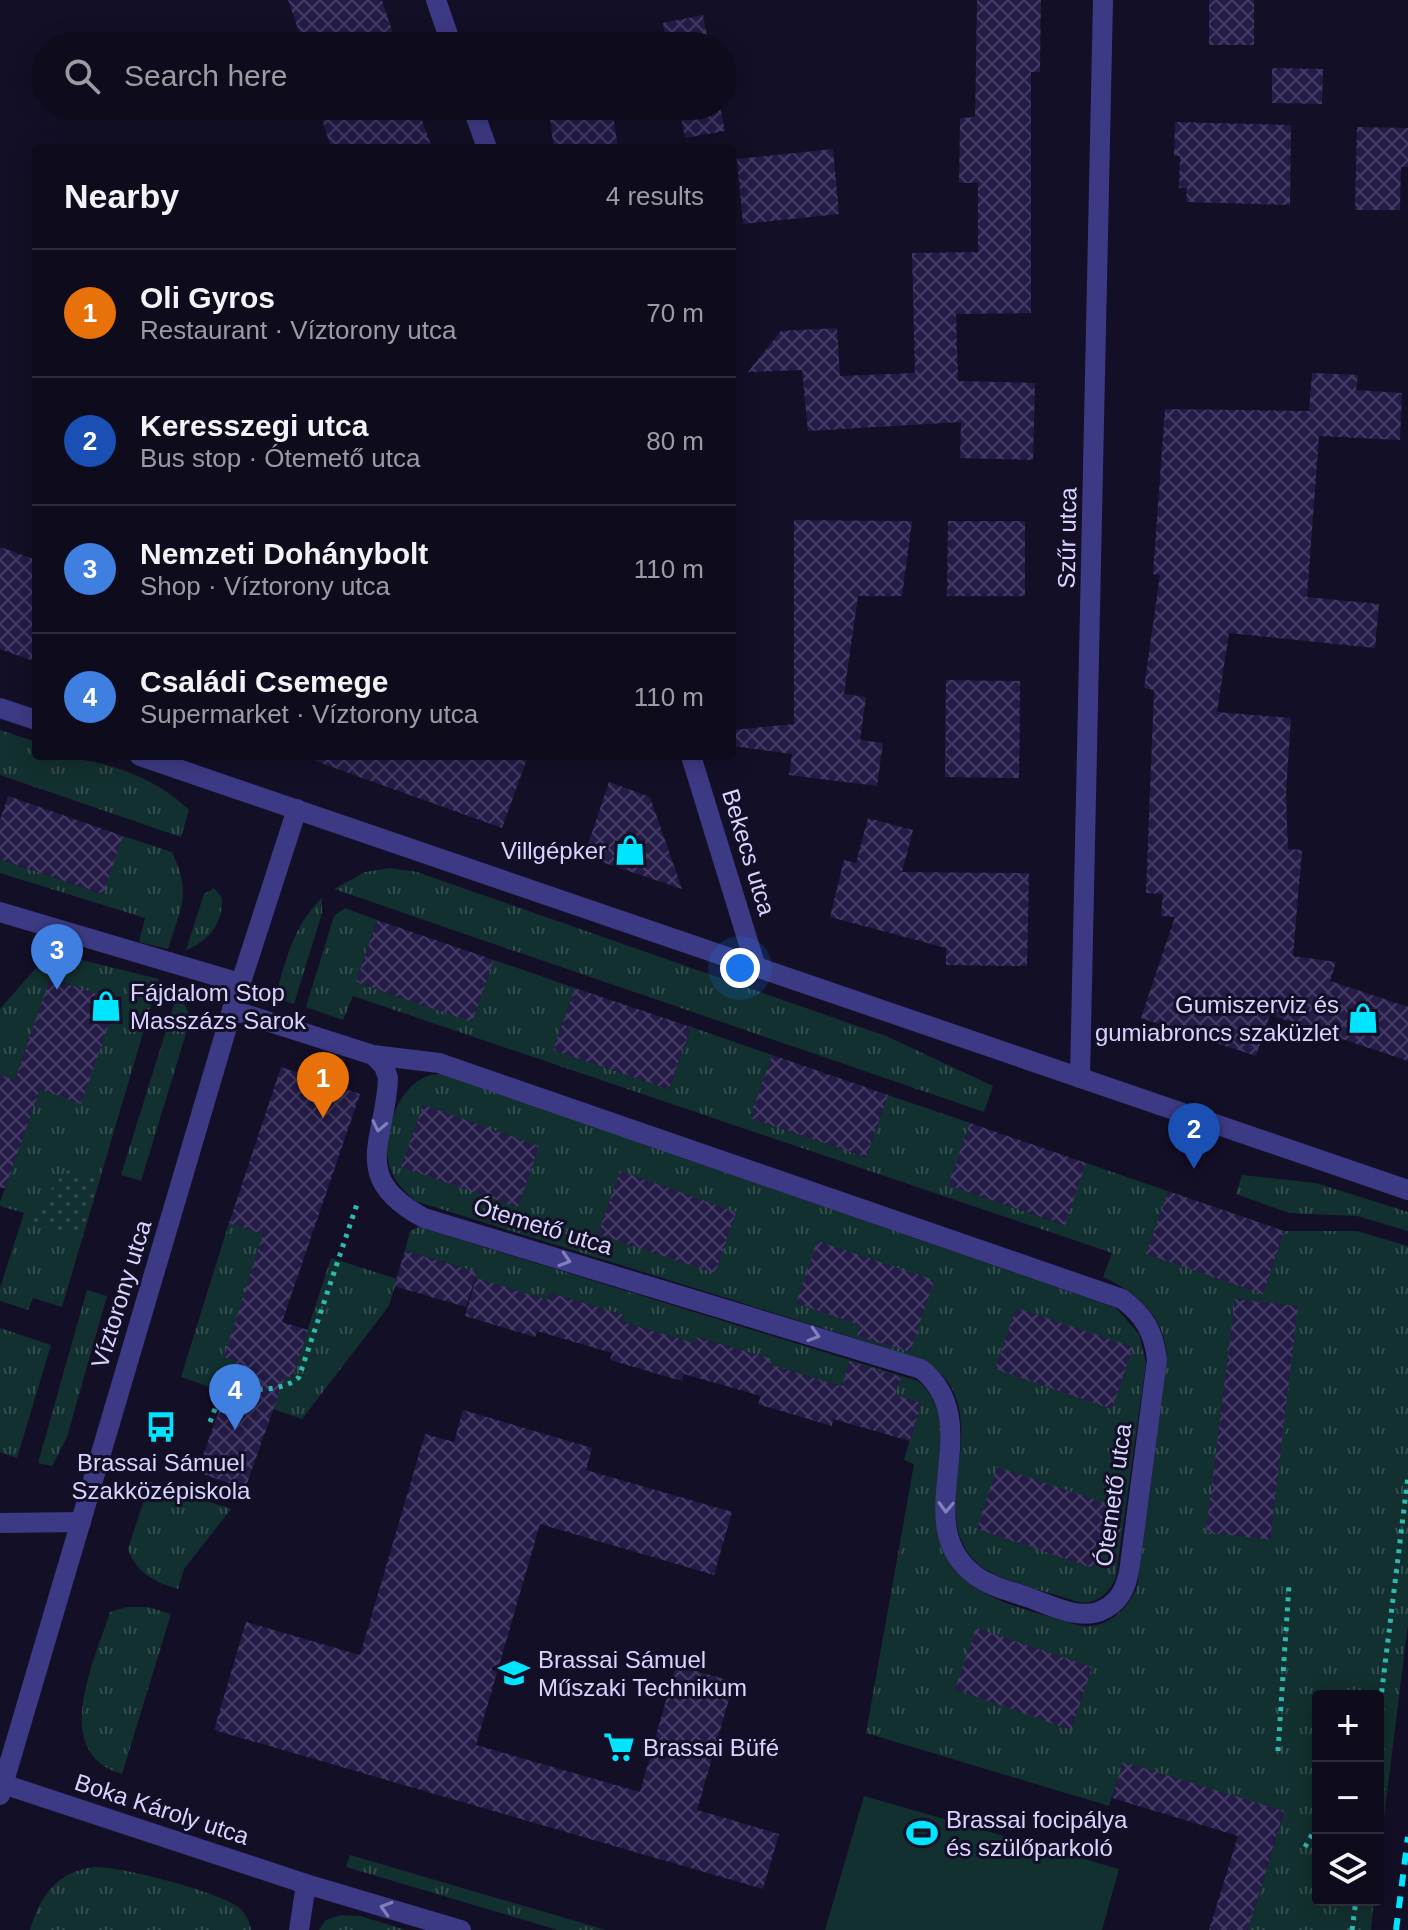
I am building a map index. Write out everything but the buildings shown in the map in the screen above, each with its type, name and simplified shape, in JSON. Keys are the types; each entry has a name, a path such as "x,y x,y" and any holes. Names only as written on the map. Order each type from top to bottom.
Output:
{"street":[{"path":"436,0 447,32"},
{"name":"Szűr utca","path":"1080,1078 1103,0"},
{"path":"477,120 486,144"},
{"path":"0,708 32,719"},
{"path":"152,760 1408,1190"},
{"name":"Bekecs utca","path":"692,760 755,964"},
{"name":"Víztorony utca","path":"2,1790 240,983 297,809"},
{"path":"0,912 240,983"},
{"name":"Ótemető utca","path":"232,1010 373,1055 439,1063 1122,1299 1143,1318 1150,1330 1157,1360 1130,1565 1121,1595 1101,1611 1074,1613 985,1582 963,1564 949,1540 945,1520 949,1407 936,1383 921,1369 424,1218 404,1206 389,1190 378,1168 375,1150 388,1078 384,1066 373,1055"},
{"path":"0,1523 81,1522"},
{"name":"Boka Károly utca","path":"2,1790 461,1930"},
{"path":"299,1930 306,1884"}],"path":[{"path":"210,1422 222,1391 274,1387 294,1382 299,1377 375,1150"},
{"path":"1382,1690 1408,1476"},
{"path":"1278,1751 1289,1585"},
{"path":"1305,1847 1312,1834"},
{"path":"1352,1930 1355,1906"}],"green space":[{"path":"0,730 32,741 32,760 82,760 118,768 156,785 189,810 181,837 0,775"},
{"path":"123,836 172,852 178,867 182,879 182,900 168,949 139,942 145,918 0,873 0,859 102,894"},
{"path":"390,868 417,872 886,1036 993,1086 984,1112 334,889 365,872"},
{"path":"214,888 222,898 217,923 208,936 186,950 204,894"},
{"path":"322,898 322,913 294,1004 275,998 297,932"},
{"path":"345,908 377,920 356,982 472,1021 494,960 575,988 553,1050 669,1089 691,1027 772,1055 751,1118 866,1157 888,1095 970,1123 949,1185 1064,1225 1086,1163 1168,1191 1263,1293 1284,1231 1357,1231 1408,1246 1408,1624 1384,1818 1384,1690 1312,1690 1312,1906 1373,1906 1371,1930 1248,1930 1284,1812 1123,1763 1109,1806 866,1733 914,1464 904,1460 921,1403 844,1380 842,1386 770,1365 771,1359 697,1337 694,1343 622,1322 624,1315 550,1293 547,1300 475,1278 477,1272 405,1251 410,1231 419,1227 918,1381 934,1402 940,1426 936,1508 938,1536 949,1561 970,1584 993,1598 1084,1626 1094,1626 1112,1618 1126,1605 1137,1588 1167,1360 1162,1332 1148,1309 1128,1291 1103,1277 1112,1253 353,996 343,1020 306,1007 334,916","holes":["1236,1299 1297,1306 1270,1539 1220,1419"]},
{"path":"55,958 78,959 159,979 62,1307 33,1298 28,1310 0,1301 0,1288 24,1213 0,1206 0,1202 40,1089 81,1103 116,1001 51,978 15,1080 0,1075 0,1009 35,969"},
{"path":"178,992 191,1017 141,1181 121,1175"},
{"path":"442,1074 1116,1308 1139,1334 1146,1363 1116,1576 1110,1588 1100,1598 1082,1602 1010,1581 978,1564 962,1542 956,1516 961,1432 958,1405 946,1380 922,1359 415,1201 394,1178 388,1160 392,1118 407,1091 417,1082"},
{"path":"67,1169 100,1179 82,1238 33,1223 39,1205"},
{"path":"1242,1175 1316,1183 1408,1212 1408,1231 1357,1216 1289,1213 1236,1194"},
{"path":"229,1223 263,1234 225,1357 292,1378 331,1258 397,1279 389,1306 302,1419 181,1377"},
{"path":"87,1290 107,1296 67,1437 52,1466 38,1463"},
{"path":"0,1328 51,1345 17,1458 0,1452"},
{"path":"150,1482 231,1509 184,1569 178,1589 147,1575 128,1549"},
{"path":"127,1607 148,1607 171,1614 122,1774 100,1763 87,1747 82,1726 88,1679 110,1612"},
{"name":"Brassai focipálya és szülőparkoló","path":"864,1796 1119,1869 1102,1930 825,1930"},
{"path":"350,1855 606,1930 558,1930 346,1867"},
{"path":"95,1867 166,1880 223,1899 243,1912 251,1930 30,1930 39,1906 52,1887 70,1874"},
{"path":"341,1915 360,1916 406,1930 319,1930 326,1920"}],"railway":[{"path":"1396,1930 1408,1837"}],"place":[{"name":"Villgépker","path":"630,850"},
{"name":"Nemzeti Dohánybolt","path":"57,990"},
{"name":"Fájdalom Stop Masszázs Sarok","path":"106,1006"},
{"name":"Gumiszerviz és gumiabroncs szaküzlet","path":"1363,1018"},
{"name":"Oli Gyros","path":"323,1118"},
{"name":"Keresszegi utca","path":"1194,1169"},
{"name":"Brassai Sámuel Szakközépiskola","path":"161,1427"},
{"name":"Családi Csemege","path":"235,1430"},
{"name":"Brassai Sámuel Műszaki Technikum","path":"514,1673"},
{"name":"Brassai Büfé","path":"619,1747"},
{"name":"Brassai focipálya és szülőparkoló","path":"922,1833"}]}
